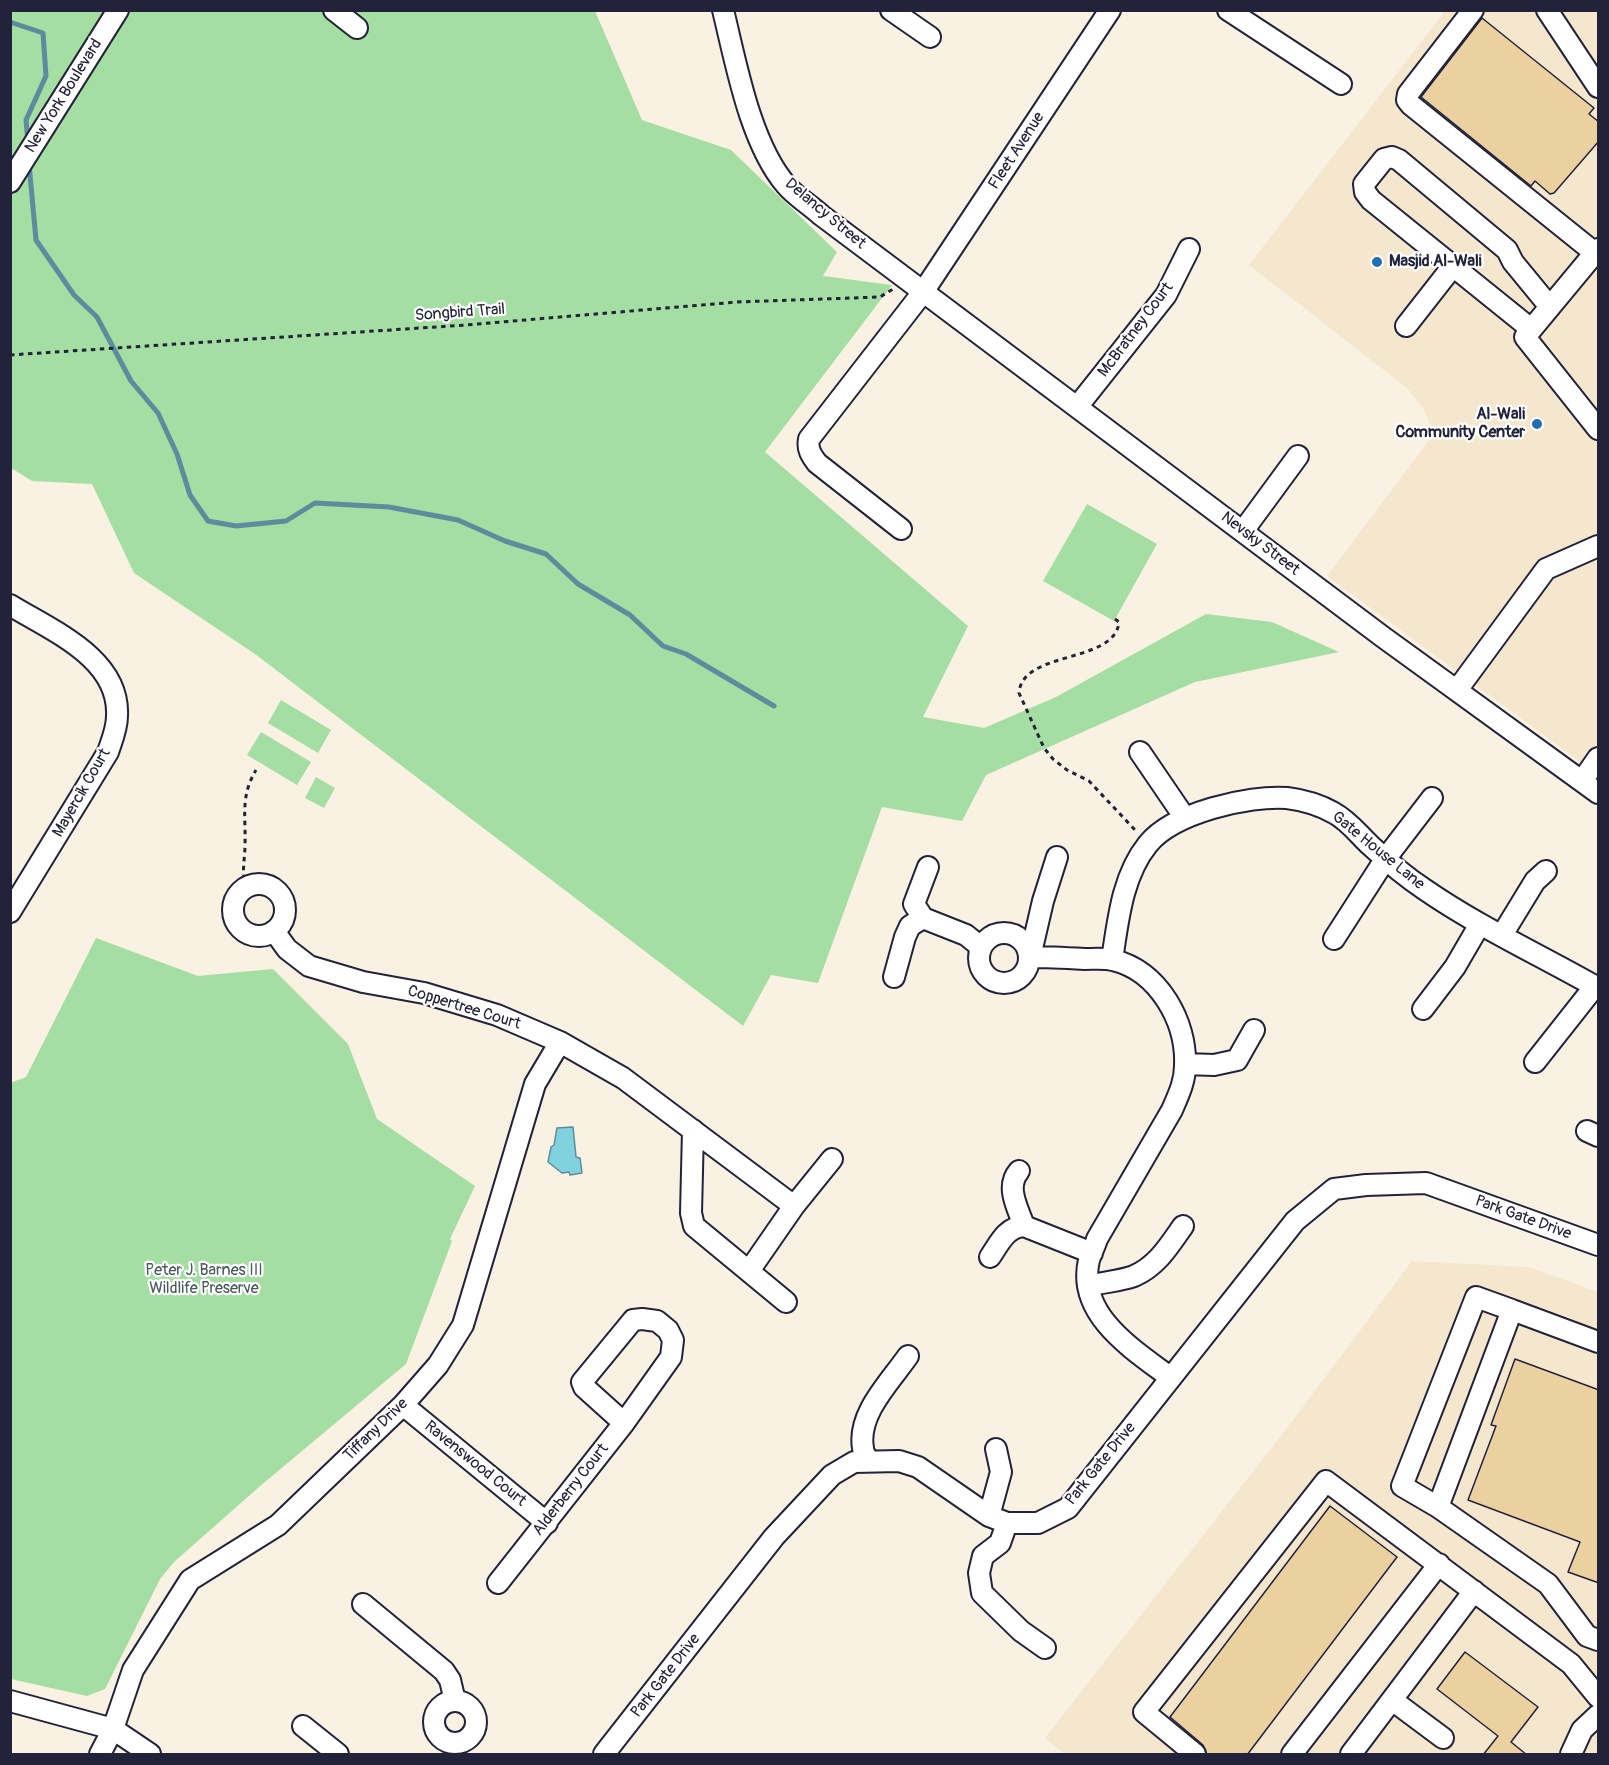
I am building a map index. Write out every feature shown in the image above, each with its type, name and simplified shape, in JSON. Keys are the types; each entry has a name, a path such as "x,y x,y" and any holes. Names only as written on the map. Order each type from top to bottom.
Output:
{"street":[{"name":"New York Boulevard","path":"10,182 118,10"},
{"path":"334,10 357,28"},
{"name":"Delancy Street","path":"723,10 749,112 766,153 786,184 821,215 924,292"},
{"path":"891,10 930,37"},
{"name":"Fleet Avenue","path":"901,529 822,468 810,453 809,439 924,292 1110,10"},
{"path":"1228,10 1341,84"},
{"path":"1473,10 1408,94 1407,99 1420,112 1597,251 1528,333"},
{"path":"1547,10 1599,87"},
{"path":"1550,307 1513,262 1507,250 1400,160 1392,157 1384,159 1364,184 1365,192 1371,200 1453,266 1528,333 1599,429"},
{"name":"McBratney Court","path":"1077,406 1166,295 1190,249"},
{"path":"1406,326 1453,266"},
{"name":"Nevsky Street","path":"924,292 1599,793"},
{"path":"1243,531 1298,456"},
{"path":"1458,690 1546,569 1599,546"},
{"name":"Mayercik Court","path":"10,605 82,649 98,665 109,681 116,698 117,715 115,733 108,752 10,912"},
{"path":"1140,752 1185,818"},
{"path":"1582,781 1599,758"},
{"name":"Gate House Lane","path":"1112,960 1121,901 1135,864 1148,843 1170,824 1204,810 1275,798 1300,800 1344,820 1423,888 1480,924 1597,987"},
{"path":"1334,939 1386,858 1432,798"},
{"path":"1030,957 1024,941 1009,933 1001,933 993,935 981,947 979,964 988,978 1004,984 1020,979 1026,972 1030,957 1043,901 1057,858"},
{"path":"928,867 914,904 923,918 966,935 981,947"},
{"path":"1502,936 1534,881 1546,871"},
{"path":"262,885 278,893 282,900 284,917 274,931 258,936 250,935 237,924 233,908 235,900 246,888 262,885"},
{"path":"894,977 905,936 910,926 923,918"},
{"path":"1423,1009 1455,967 1480,924"},
{"name":"Coppertree Court","path":"274,931 287,949 309,966 363,982 435,996 497,1015 560,1042 623,1078 794,1206"},
{"path":"1030,957 1112,960 1141,974 1157,988 1170,1005 1180,1025 1185,1046 1181,1089 1172,1110 1097,1239 1089,1262 1088,1286 1094,1308 1111,1328 1133,1349 1171,1378"},
{"path":"1536,1062 1597,987"},
{"path":"1185,1064 1214,1065 1237,1060 1254,1030"},
{"name":"Tiffany Drive","path":"100,1755 113,1729 133,1670 190,1580 278,1525 403,1405 438,1365 463,1325 535,1084 560,1042"},
{"path":"693,1130 691,1213 694,1226 786,1302"},
{"path":"749,1271 794,1206 832,1159"},
{"path":"1019,1171 1013,1178 1012,1196 1024,1226"},
{"name":"Park Gate Drive","path":"604,1755 774,1536 832,1475 854,1462 899,1461 918,1467 998,1520 1038,1523 1068,1508 1295,1221 1334,1189 1366,1185 1426,1183 1598,1246"},
{"path":"990,1257 1008,1231 1024,1226 1092,1253"},
{"path":"1088,1286 1132,1276 1150,1267 1183,1226"},
{"path":"1599,1342 1476,1297 1402,1486 1438,1507 1548,1584 1587,1636 1599,1640"},
{"path":"1438,1507 1512,1310"},
{"name":"Alderberry Court","path":"498,1583 624,1423 671,1357 673,1340 668,1330 657,1321 633,1320 582,1382 584,1387 624,1423"},
{"path":"868,1461 863,1448 864,1428 869,1409 908,1356"},
{"name":"Ravenswood Court","path":"403,1405 547,1523"},
{"path":"996,1449 1001,1472 998,1520 1000,1543 983,1556 979,1573 982,1593 1021,1631 1045,1648"},
{"path":"1195,1755 1144,1712 1326,1481 1571,1664 1599,1697"},
{"path":"1292,1755 1439,1564"},
{"path":"1351,1755 1474,1590"},
{"path":"363,1604 444,1671 450,1680 455,1701"},
{"path":"1392,1700 1443,1738"},
{"path":"10,1701 113,1729 150,1755"},
{"path":"455,1701 462,1703 472,1711 475,1724 471,1736 459,1742 456,1749 440,1737 434,1724 438,1710 448,1702 455,1701"},
{"path":"1571,1755 1582,1730 1599,1715"},
{"path":"303,1726 338,1755"},
{"path":"434,1755 456,1749"}],"path":[{"name":"Songbird Trail","path":"10,355 466,325 737,302 880,297 908,280"},
{"path":"1115,619 1119,622 1118,628 1111,638 1100,646 1053,662 1024,678 1019,693 1037,735 1053,759 1066,770 1089,781 1148,843"},
{"path":"246,888 242,877 245,846 243,807 249,782 256,770"}],"shaded area":[{"path":"1445,11 1598,11 1598,775 1327,576 1434,434 1423,408 1407,388 1249,265"},
{"path":"1412,1261 1529,1267 1598,1292 1598,1754 1065,1754 1045,1738 1287,1428"}],"green space":[{"path":"10,11 595,11 642,120 731,150 837,252 823,276 892,285 765,452 968,626 923,717 984,728 1056,697 1206,614 1272,622 1339,652 1195,682 986,775 962,821 882,807 818,983 771,975 743,1026 255,654 134,573 92,484 32,481 11,468"},
{"path":"1087,504 1157,544 1114,621 1043,581"},
{"path":"281,700 331,730 318,753 268,723"},
{"path":"261,732 311,762 297,785 247,755"},
{"path":"316,777 335,788 324,808 305,798"},
{"name":"Peter J. Barnes III Wildlife Preserve","path":"96,938 198,976 273,969 348,1044 377,1119 475,1186 450,1239 452,1241 406,1364 259,1487 174,1562 160,1579 105,1689 87,1696 11,1679 10,1083 26,1077"}],"water":[{"path":"573,1127 576,1157 580,1158 582,1173 570,1175 569,1172 562,1173 548,1162 557,1128"}],"building":[{"path":"1482,18 1594,108 1589,114 1599,122 1599,141 1554,193 1550,194 1535,181 1531,186 1421,97"},
{"path":"1515,1359 1599,1390 1599,1583 1568,1572 1580,1542 1468,1500 1496,1426 1491,1425"},
{"path":"1330,1506 1397,1557 1247,1755 1207,1755 1203,1745 1170,1717"},
{"path":"1465,1652 1538,1707 1511,1742 1527,1755 1483,1755 1498,1736 1437,1689"}],"waterway":[{"path":"10,22 43,33 46,76 26,120 28,143"},
{"path":"29,164 36,240 74,295 97,317 131,381 158,413 177,454 190,495 208,521 236,526 286,521 315,503 389,507 458,520 505,541 546,554 578,584 630,615 663,646 686,654 774,706"}],"place":[{"name":"Masjid Al-Wali","path":"1377,262"},
{"name":"Al-Wali Community Center","path":"1537,424"}]}
